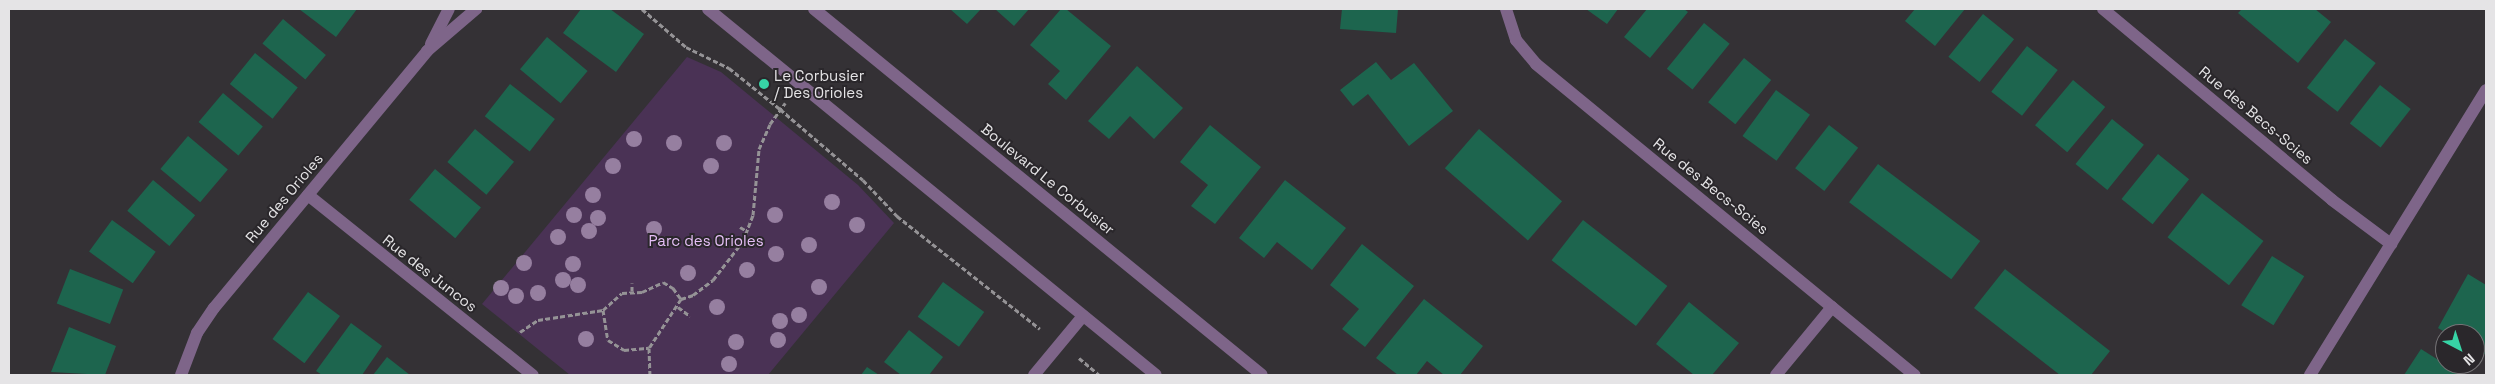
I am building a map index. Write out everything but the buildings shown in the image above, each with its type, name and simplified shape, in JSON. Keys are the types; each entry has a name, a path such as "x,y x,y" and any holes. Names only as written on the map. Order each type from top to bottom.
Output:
{"street":[{"name":"Rue des Orioles","path":"427,50 449,9"},
{"name":"Rue des Orioles","path":"181,375 205,320 427,50 476,9"},
{"path":"708,9 1156,375"},
{"name":"Boulevard Le Corbusier","path":"814,9 1262,375"},
{"name":"Rue des Becs-Scies","path":"1506,9 1516,40 1536,64 1915,375"},
{"name":"Rue des Becs-Scies","path":"2103,9 2332,200 2391,244"},
{"path":"2310,375 2486,90"},
{"name":"Rue des Juncos","path":"308,195 533,375"},
{"path":"1776,375 1832,307"},
{"path":"1034,375 1083,316"}],"path":[{"path":"642,9 686,47 729,68 780,109 863,180 897,216 1028,320"},
{"path":"650,375 649,348 678,307 681,299 693,294 713,280 747,231 754,208 759,149 780,109 786,102"},
{"path":"740,227 747,231"},
{"path":"519,334 538,320 603,310 614,298 632,291 642,292 663,282 673,288 681,299"},
{"path":"632,283 632,291"},
{"path":"678,307 690,316"},
{"path":"603,310 608,340 624,350 649,348"},
{"path":"660,323 664,326"},
{"path":"1091,369 1099,375"}],"green space":[{"name":"Parc des Orioles","path":"687,57 721,72 858,185 894,223 768,375 570,375 482,304"}],"place":[{"name":"Le Corbusier / Des Orioles","path":"764,84"}]}
